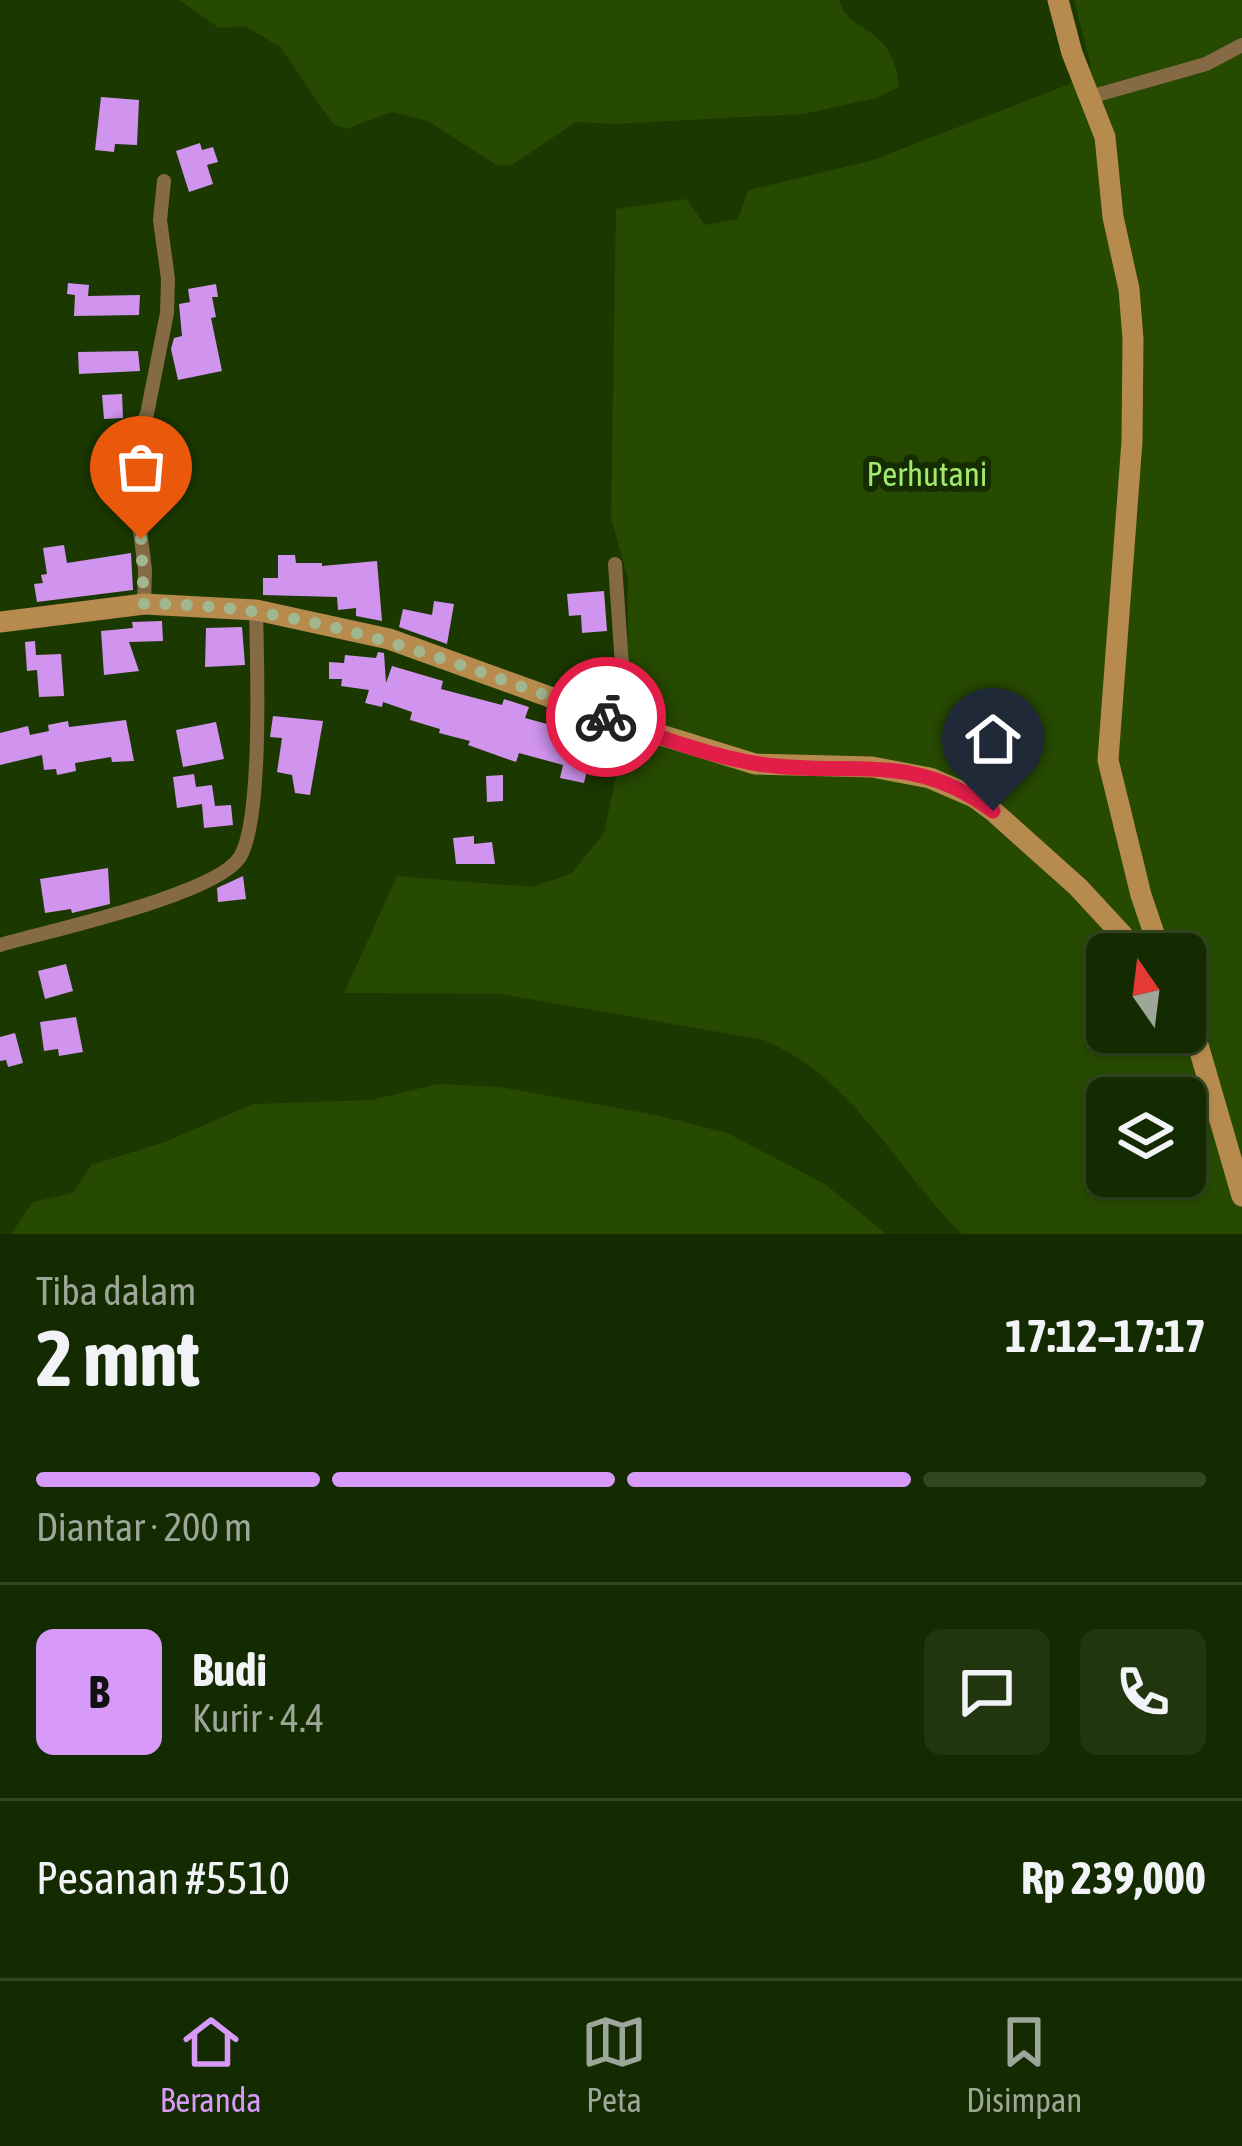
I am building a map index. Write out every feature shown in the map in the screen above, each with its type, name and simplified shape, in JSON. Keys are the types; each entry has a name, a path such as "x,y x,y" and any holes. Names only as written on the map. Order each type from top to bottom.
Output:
{"street":[{"path":"1058,0 1072,53 1106,137 1110,202 1129,289 1132,441 1108,760 1130,855 1155,933"},
{"path":"1090,97 1206,64 1242,45"},
{"path":"144,604 145,570 130,452 147,414 167,313 160,220 164,181"},
{"path":"615,564 622,666 619,722"},
{"path":"0,622 144,604 256,610 389,639 619,722 755,764 872,767 956,788 993,811 1120,933"},
{"path":"0,945 169,897 236,862 244,847 254,781 256,610"},
{"path":"1200,1053 1242,1196"}],"green space":[{"path":"179,0 839,0 851,19 888,51 899,87 877,98 803,114 576,122 512,165 498,166 428,121 392,112 346,129 333,124 280,47 245,26 219,28"},
{"name":"Perhutani","path":"1074,0 1242,0 1242,1234 962,1234 849,1101 796,1057 764,1040 501,994 344,993 397,876 533,887 572,873 604,833 624,740 627,688 628,579 611,518 616,209 686,199 705,225 738,219 748,190 870,161 1067,85 1091,67"},
{"path":"438,1084 500,1087 727,1133 825,1184 886,1234 11,1234 33,1202 73,1193 91,1165 165,1142 253,1104 371,1100"}],"building":[{"path":"101,97 139,100 137,145 115,144 114,152 95,150"},
{"path":"200,143 202,150 213,147 218,162 207,165 213,184 189,192 176,151"},
{"path":"68,283 89,285 88,296 140,295 139,315 74,316 75,295 67,294"},
{"path":"216,284 218,297 212,297 216,317 211,318 222,371 178,380 171,349 174,338 182,336 179,304 190,302 188,289"},
{"path":"138,351 140,371 79,374 78,352"},
{"path":"122,394 123,418 104,419 102,395"},
{"path":"64,545 67,563 131,553 133,590 37,602 34,584 43,583 41,575 47,574 43,548"},
{"path":"278,555 295,555 296,563 322,566 377,561 382,621 356,616 356,608 338,610 337,597 263,595 263,578 278,578"},
{"path":"604,591 607,631 582,633 581,615 569,616 567,594"},
{"path":"434,601 454,604 447,644 399,627 403,609 432,615"},
{"path":"162,621 163,641 129,642 139,671 104,675 101,631 133,628 132,622"},
{"path":"242,627 245,665 205,667 206,628"},
{"path":"35,641 36,655 61,654 64,696 39,697 37,670 27,671 25,642"},
{"path":"378,652 384,653 386,683 392,666 443,681 441,689 529,707 525,718 573,731 576,723 594,729 582,769 587,770 584,783 560,778 563,765 519,753 516,762 468,745 470,741 410,720 412,712 383,702 382,707 365,703 369,690 329,679 329,662 344,663 345,655 376,658"},
{"path":"273,716 323,721 310,795 295,793 292,775 277,772 282,738 270,737"},
{"path":"126,720 134,761 112,762 111,757 75,763 76,771 57,775 56,769 44,770 42,755 0,765 0,733 28,726 30,735 68,721 69,727"},
{"path":"216,722 224,759 183,767 176,730"},
{"path":"194,774 196,787 212,785 215,806 231,805 233,825 204,828 202,804 177,808 173,777"},
{"path":"503,775 503,801 487,802 486,776"},
{"path":"474,836 474,844 492,842 495,864 456,864 453,838"},
{"path":"108,868 110,904 72,913 71,909 45,913 40,879"},
{"path":"243,876 246,899 218,902 217,888"},
{"path":"66,964 73,991 45,999 38,971"},
{"path":"76,1017 83,1052 59,1056 58,1049 44,1051 40,1022"},
{"path":"15,1033 23,1063 8,1067 6,1060 0,1061 0,1037"}],"way so far":[{"path":"141,539 144,604 256,610 389,639 606,717"}],"route":[{"path":"606,717 755,764 872,767 930,778 993,811"}]}
